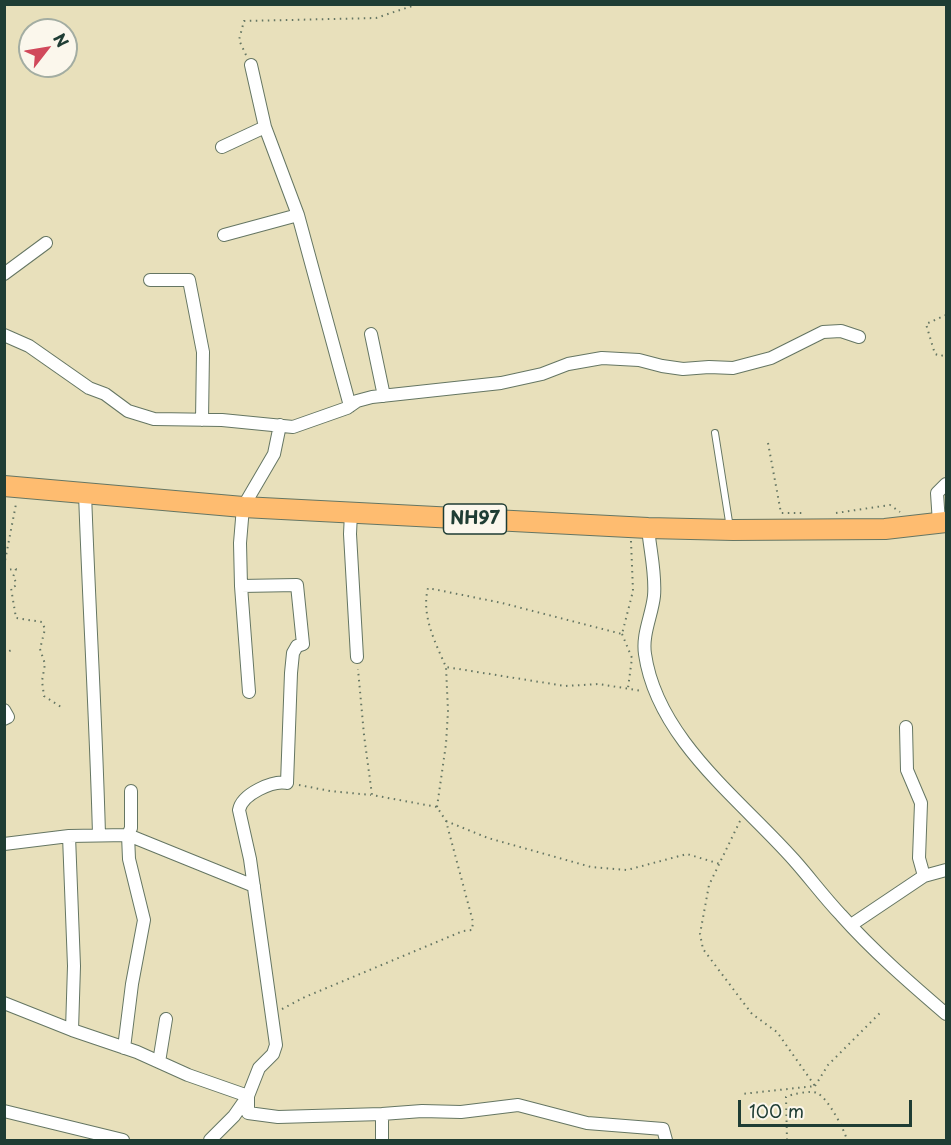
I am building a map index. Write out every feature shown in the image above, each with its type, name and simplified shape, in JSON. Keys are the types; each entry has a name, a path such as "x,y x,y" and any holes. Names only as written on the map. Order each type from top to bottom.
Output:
{"highway":[{"name":"NH97","path":"12,487 243,507 639,527 730,530 885,529 943,522"}],"street":[{"path":"251,65 265,127 298,215 350,406"},
{"path":"222,147 265,127"},
{"path":"224,235 298,215"},
{"path":"4,274 46,243"},
{"path":"150,280 189,280 202,352 202,420"},
{"path":"4,335 29,346 89,388 105,394 129,411 154,419 222,420 293,427 350,406 357,401 501,383 542,374 568,364 602,358 632,360 683,369 733,368 771,358 823,332 841,332 859,337"},
{"path":"371,334 384,396"},
{"path":"249,692 241,586 240,543 243,507 274,454 280,424"},
{"path":"943,522 937,493 946,484"},
{"path":"85,493 91,658 96,712 99,835"},
{"path":"351,513 357,657"},
{"path":"639,527 654,596 648,621 645,652 657,695 669,719 718,783 794,860 851,925 946,1014"},
{"path":"210,1140 234,1116 248,1096 259,1068 273,1054 276,1045 250,859 239,810 240,804 248,795 279,781 287,783 293,653 297,646 303,644 297,585 241,586"},
{"path":"4,710 8,717 4,718"},
{"path":"906,727 907,770 921,803 919,858 924,876"},
{"path":"124,1048 132,984 144,920 129,859 131,791"},
{"path":"4,844 69,836 128,835 254,886"},
{"path":"69,836 74,966 72,1030"},
{"path":"851,925 924,876 946,870"},
{"path":"4,1003 248,1096"},
{"path":"159,1062 166,1019"},
{"path":"248,1096 248,1113 278,1117 422,1111 461,1112 518,1105 587,1123 663,1129 666,1140"},
{"path":"4,1111 123,1140"},
{"path":"382,1114 382,1140"}],"lane":[{"path":"715,433 730,530"}],"path":[{"path":"251,65 239,40 244,21 376,18 418,4"},
{"path":"946,315 926,324 935,354 941,356 946,354"},
{"path":"768,443 781,513 811,513"},
{"path":"4,566 12,487"},
{"path":"832,513 890,506 906,516"},
{"path":"628,688 632,658 622,634 633,591 639,527"},
{"path":"4,570 16,569 13,577 16,582 15,586 11,588 16,618 42,621 45,629 40,649 45,664 42,681 44,696 62,707"},
{"path":"436,807 446,744 448,711 446,667 432,637 425,600 428,588 502,603 622,634"},
{"path":"4,654 13,649"},
{"path":"357,657 372,795"},
{"path":"446,667 565,686 599,684 657,695"},
{"path":"272,1015 305,998 462,931 472,930 473,922 446,821 436,807 287,783"},
{"path":"744,810 721,864 709,885 700,934 703,949 752,1014 777,1032 815,1086"},
{"path":"446,821 488,838 591,867 627,870 687,854 721,864"},
{"path":"815,1086 828,1065 882,1011"},
{"path":"742,1094 815,1086"},
{"path":"787,1140 786,1097 792,1093 803,1094 813,1091 819,1093 826,1101 847,1140"}]}
